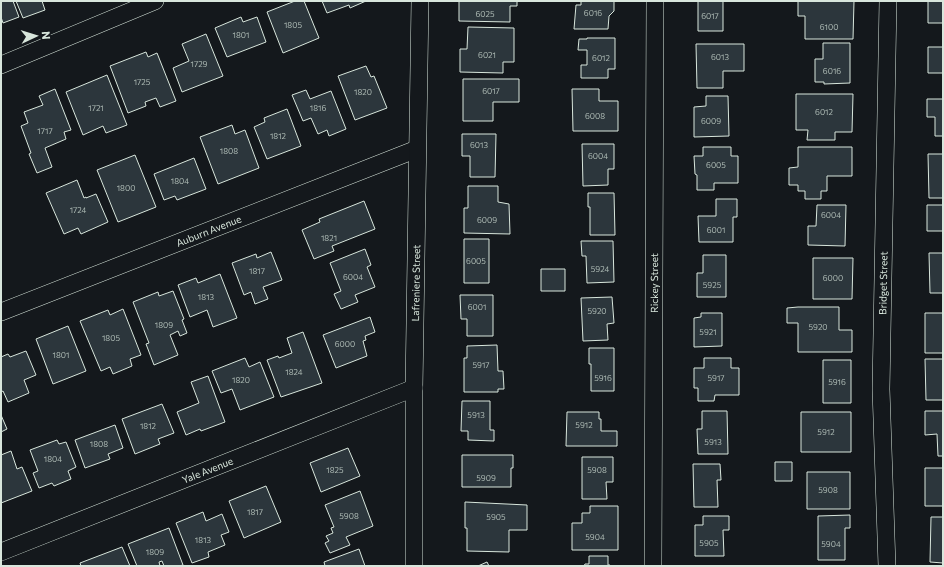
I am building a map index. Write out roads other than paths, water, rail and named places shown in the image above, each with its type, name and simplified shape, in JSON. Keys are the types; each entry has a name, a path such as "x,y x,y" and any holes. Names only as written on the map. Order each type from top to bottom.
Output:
{"street":[{"path":"1,66 155,1"},
{"name":"Lafreniere Street","path":"414,566 414,388 420,1"},
{"name":"Rickey Street","path":"653,566 655,1"},
{"name":"Bridget Street","path":"886,566 881,389 888,1"},
{"name":"Auburn Avenue","path":"1,312 417,149"},
{"name":"Yale Avenue","path":"1,552 414,388"}]}
